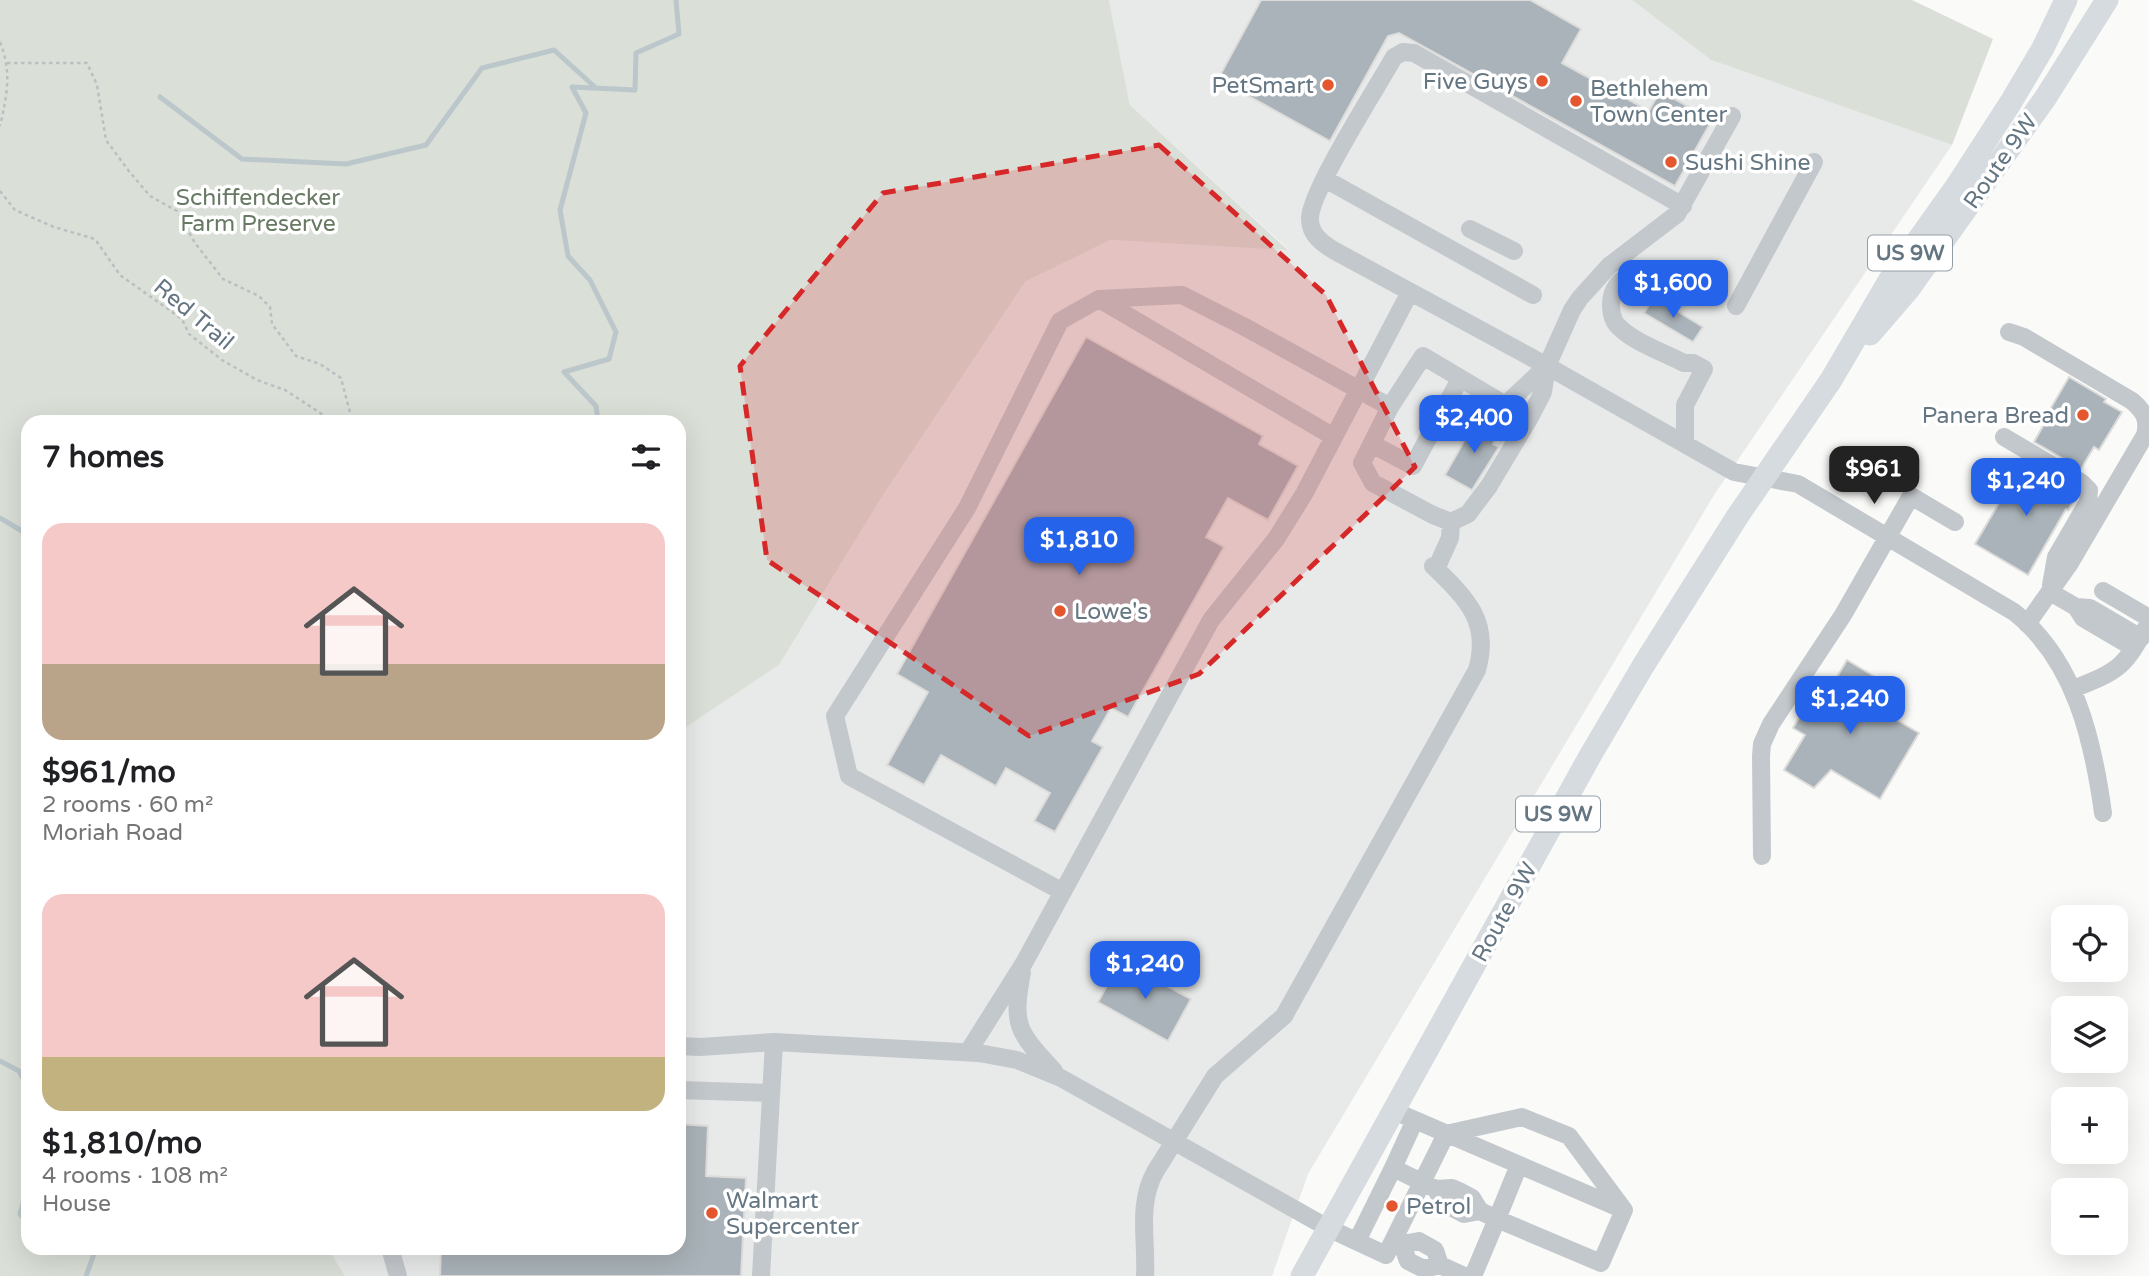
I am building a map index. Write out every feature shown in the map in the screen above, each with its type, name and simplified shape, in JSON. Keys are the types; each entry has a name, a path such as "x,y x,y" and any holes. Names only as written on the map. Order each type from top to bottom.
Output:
{"main road":[{"name":"Route 9W","path":"1302,1276 1596,746 1670,622 1831,380 1889,281 1970,168 2043,48 2066,0"},
{"name":"Route 9W","path":"1831,380 1908,290 2046,97 2107,0"}],"street":[{"path":"1682,206 1409,52 1397,53 1394,57 1325,179 1313,203 1310,219 1319,240 1410,292 1734,472 1798,484 2005,606 2027,624 2052,653 2073,689 2099,779 2103,813"},
{"path":"1528,419 1423,356 1390,407 1362,463 1373,483 1433,516 1451,522 1468,514 1489,486 1528,419 1543,392 1547,366 1572,310 1587,287 1621,256 1673,219 1732,116"},
{"path":"1736,306 1814,162"},
{"path":"1325,179 1533,295"},
{"path":"1470,229 1514,251"},
{"path":"1675,271 1641,276 1625,284 1617,294 1615,307 1623,322 1698,366 1685,405 1685,444"},
{"path":"968,1052 1024,963 1211,620 1276,539 1334,437 1410,292"},
{"path":"1063,892 849,776 835,716 967,508 1060,321 1099,299 1182,295 1360,388 1390,407"},
{"path":"1099,299 1334,437"},
{"path":"2008,332 2024,337 2132,401 2147,416 2145,435 2070,563 2027,624"},
{"path":"1504,406 1547,366"},
{"path":"1372,444 1413,467 1460,379"},
{"path":"2004,437 2082,483 2090,494 2056,556 2050,592"},
{"path":"1762,856 1760,756 1766,734 1843,615 1912,496 1955,522"},
{"path":"1144,1276 1143,1215 1148,1188 1215,1076 1284,1016 1477,670 1481,655 1480,634 1475,615 1466,598 1434,568 1450,538 1451,522"},
{"path":"2103,591 2143,631"},
{"path":"2050,592 2076,607 2083,618 2143,631"},
{"path":"2073,689 2112,673 2125,662 2143,631"},
{"path":"1024,963 1016,1009 1018,1026 1028,1043 1061,1078"},
{"path":"761,1276 774,1042"},
{"path":"686,1046 774,1042 968,1052 1017,1060 1061,1078 1328,1228 1386,1255 1398,1241 1430,1186 1446,1134"},
{"path":"686,1090 771,1093"},
{"path":"1394,1111 1624,1210"},
{"path":"1446,1134 1522,1117 1569,1136 1624,1210"},
{"path":"1357,1241 1415,1120"},
{"path":"1473,1276 1519,1165"},
{"path":"1393,1168 1430,1186 1452,1188 1472,1198 1480,1211 1601,1263 1624,1210"},
{"path":"1398,1241 1419,1241 1435,1250 1440,1265 1464,1276"},
{"path":"392,1255 398,1276"}],"path":[{"path":"0,42 9,76 0,126"},
{"name":"Red Trail","path":"7,62 86,62 97,85 106,140 128,170 150,196 177,211 195,243 223,279 259,296 270,307 272,324 296,356 320,365 341,378 349,415"},
{"name":"Red Trail","path":"0,191 15,210 54,227 95,239 120,275 182,319 190,334 222,360 257,380 285,390 323,415"}],"highlighted area":[{"path":"1159,145 1326,295 1415,467 1199,674 1029,736 767,560 740,366 883,193"}],"shaded area":[{"path":"1109,0 1632,0 1711,60 1952,145 1714,495 1308,1174 1272,1276 345,1276 332,1255 686,1255 686,727 779,665 883,495 1025,282 1110,240 1288,249 1130,105"}],"green space":[{"name":"Schiffendecker Farm Preserve","path":"0,0 1109,0 1130,105 1288,250 1110,240 1025,282 883,495 779,665 686,727 686,415 21,415 21,1255 332,1255 345,1276 0,1276"},
{"path":"1632,0 1912,0 1993,39 1952,145 1711,60"}],"building":[{"name":"Bethlehem Town Center","path":"1261,0 1530,0 1581,29 1562,63 1649,111 1660,91 1712,120 1675,186 1399,33 1388,36 1330,141 1218,79"},
{"path":"1654,297 1703,327 1693,342 1644,313"},
{"name":"Lowe's","path":"1086,337 1263,436 1259,444 1298,466 1268,520 1228,498 1206,537 1224,547 1128,717 1111,708 1092,741 1103,747 1055,832 1034,821 1050,793 1006,768 996,786 941,755 924,785 887,765 928,692 897,674"},
{"name":"Panera Bread","path":"2069,377 2122,412 2099,450 2094,447 2081,469 2034,442"},
{"path":"1477,418 1500,431 1493,444 1499,447 1472,490 1445,475"},
{"path":"2023,462 2077,494 2028,575 1975,544"},
{"path":"1847,660 1880,680 1866,702 1919,733 1880,799 1831,770 1814,788 1784,770 1805,735 1793,728 1820,683 1830,689"},
{"path":"1121,961 1191,999 1168,1041 1098,1002"},
{"name":"Walmart Supercenter","path":"686,1124 708,1126 706,1176 746,1178 741,1276 440,1276 441,1255 686,1255"}],"waterway":[{"path":"597,415 596,406 564,372 609,359 616,332 590,280 568,256 560,210 586,113 572,87 635,90 636,53 679,34 676,0"},
{"path":"160,97 242,159 346,164 426,145 482,68 554,50 596,88"},
{"path":"0,518 21,530"},
{"path":"0,1061 21,1075"},
{"path":"21,1210 21,1215"},
{"path":"86,1276 94,1255"}],"place":[{"name":"Five Guys","path":"1542,81"},
{"name":"PetSmart","path":"1328,85"},
{"name":"Bethlehem Town Center","path":"1576,101"},
{"name":"Sushi Shine","path":"1671,162"},
{"name":"Panera Bread","path":"2083,415"},
{"name":"Lowe's","path":"1060,611"},
{"name":"Petrol","path":"1392,1206"},
{"name":"Walmart Supercenter","path":"712,1213"}]}
